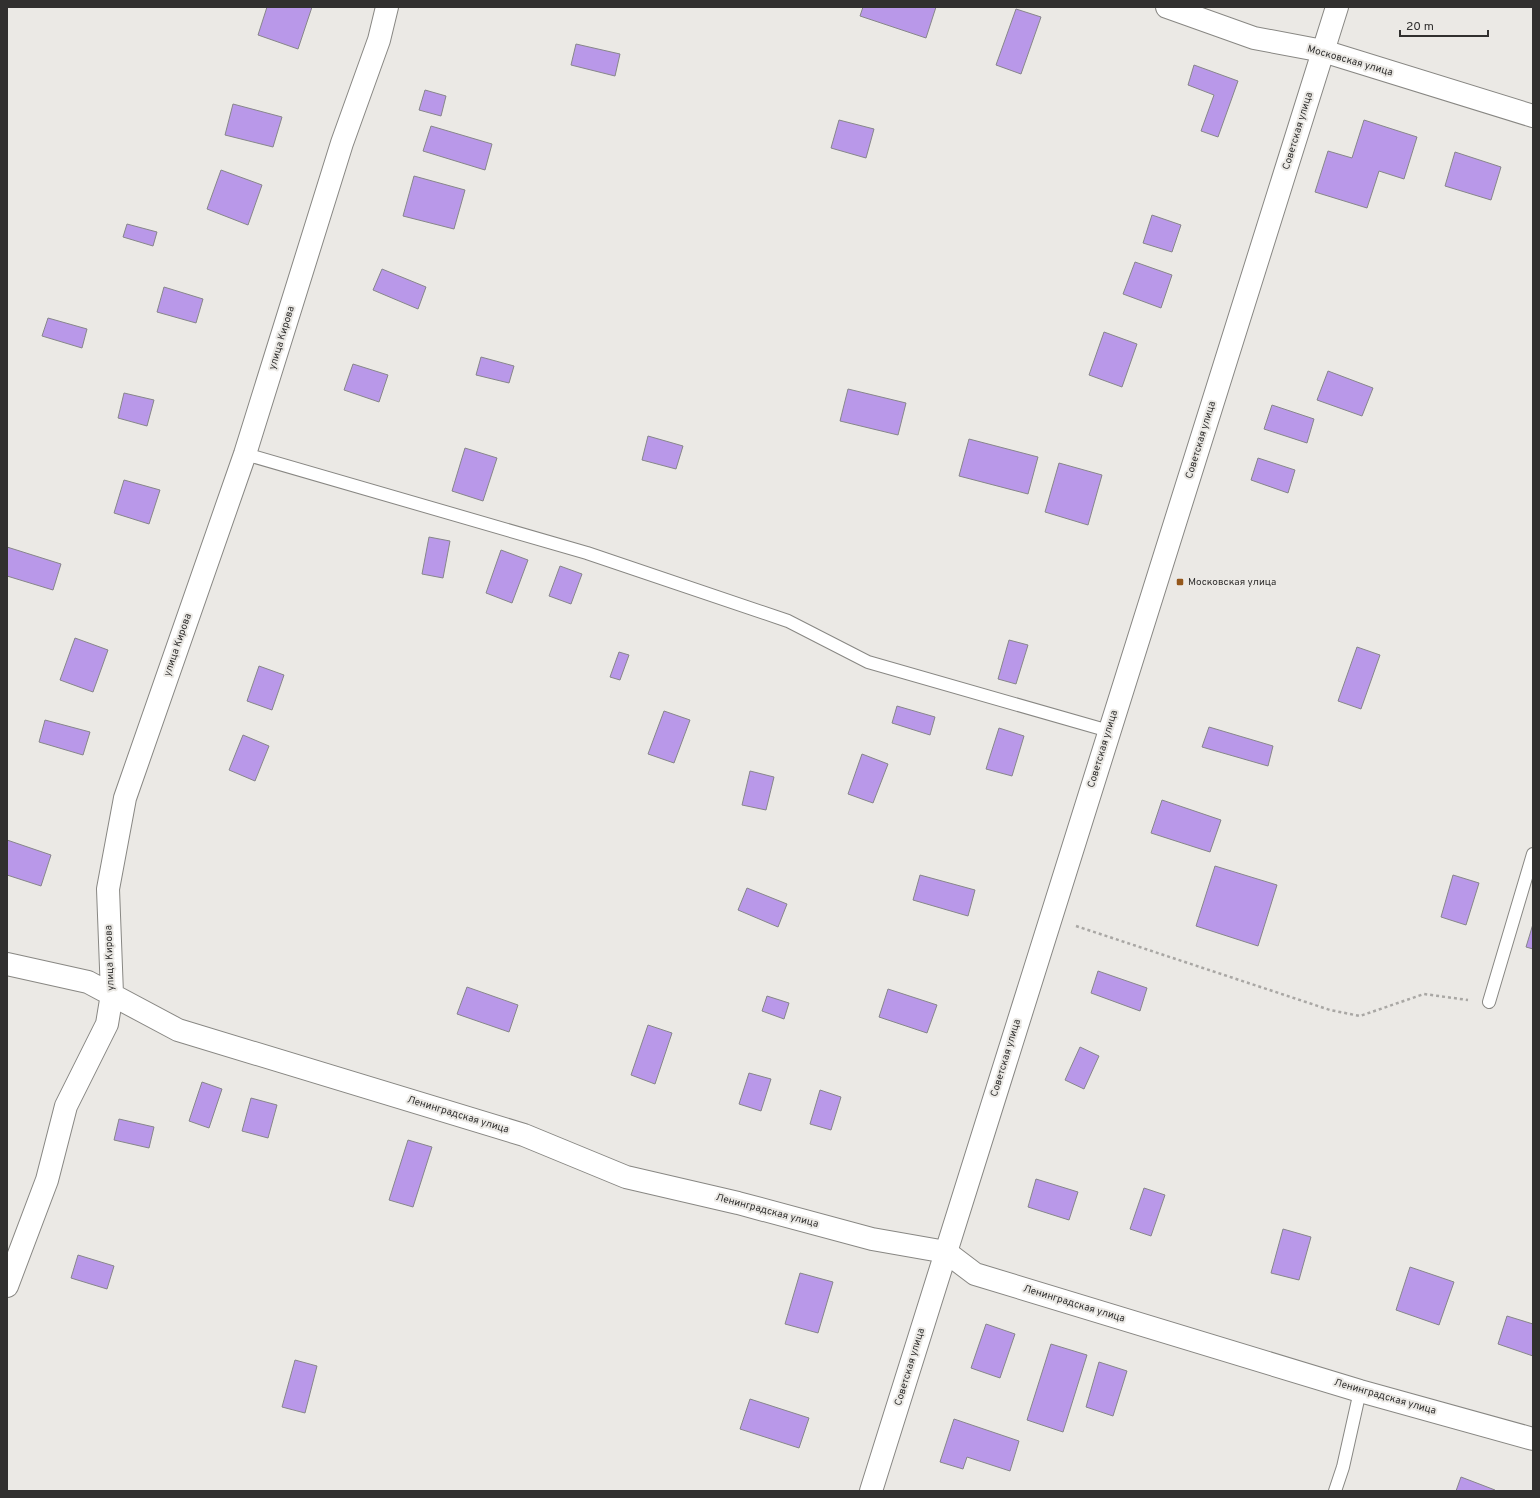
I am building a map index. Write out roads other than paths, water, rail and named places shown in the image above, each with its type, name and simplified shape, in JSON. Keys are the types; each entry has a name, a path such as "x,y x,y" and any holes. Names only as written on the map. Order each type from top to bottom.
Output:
{"street":[{"name":"улица Кирова","path":"7,1286 47,1180 66,1106 107,1024 112,994 108,889 125,798 246,454 342,143 379,40 387,7"},
{"name":"Московская улица","path":"1167,7 1254,38 1323,51 1533,116"},
{"name":"Советская улица","path":"871,1491 1337,7"},
{"name":"Ленинградская улица","path":"7,964 88,982 178,1030 524,1135 626,1177 738,1203 872,1239 946,1252 975,1274 1360,1391 1533,1439"}],"lane":[{"path":"246,454 587,553 788,621 868,662 1109,731"},
{"path":"1489,1002 1533,854"},
{"path":"1335,1491 1343,1467 1360,1391"}],"place":[{"name":"Московская улица","path":"1180,582"}]}
